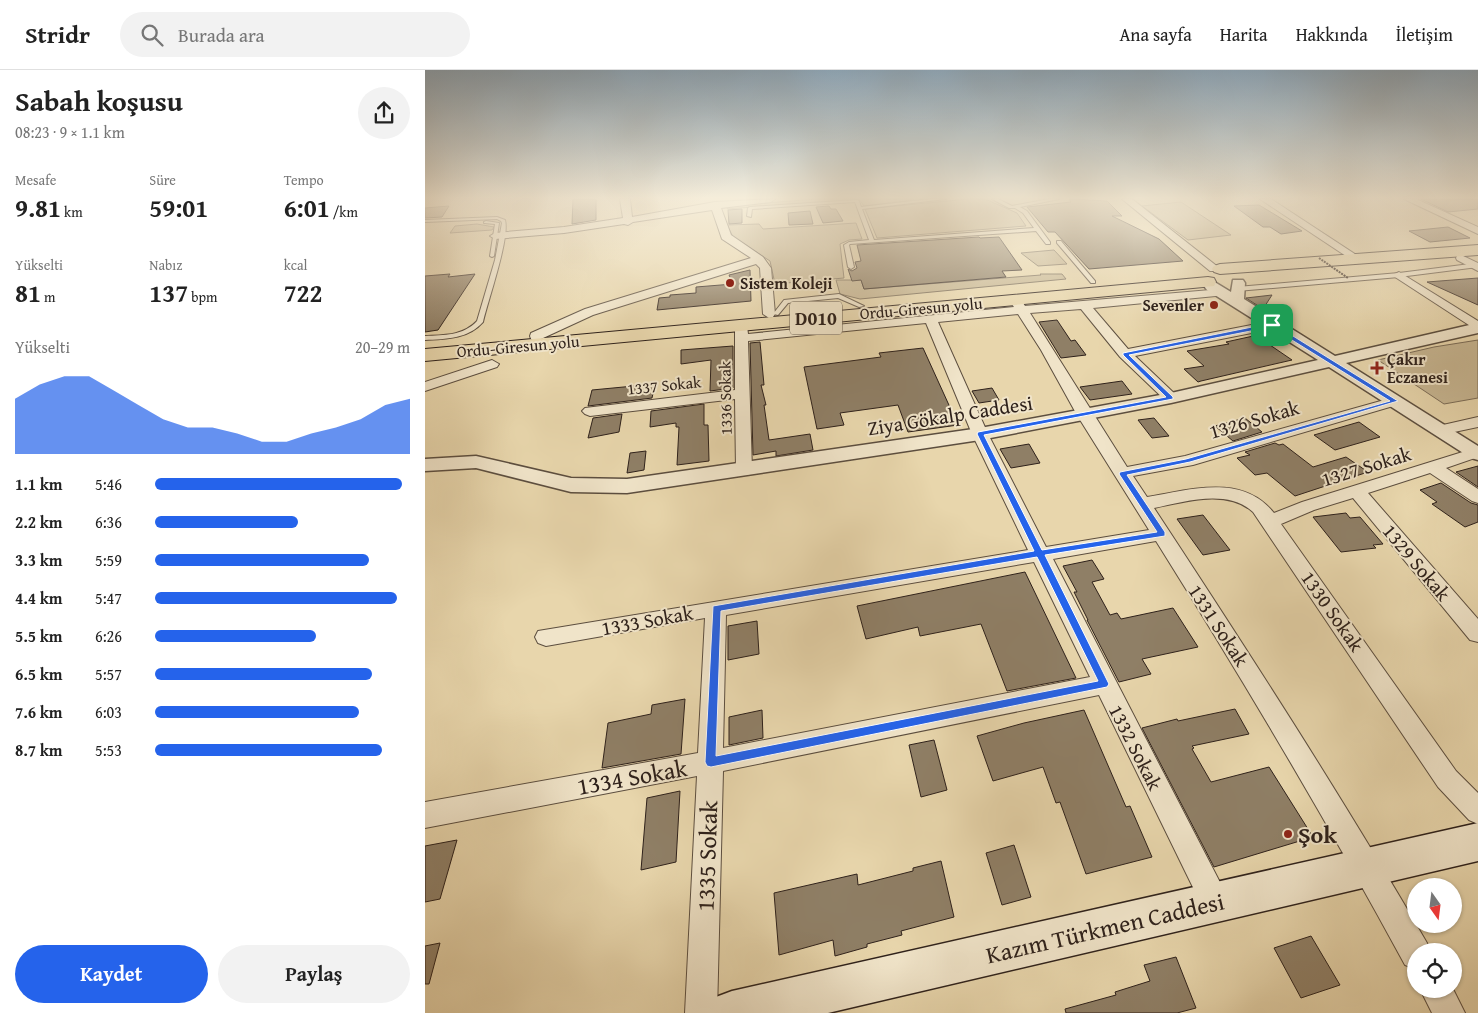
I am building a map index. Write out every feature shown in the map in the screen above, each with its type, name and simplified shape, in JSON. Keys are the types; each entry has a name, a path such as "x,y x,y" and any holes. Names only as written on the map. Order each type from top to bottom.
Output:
{"highway":[{"name":"D010","path":"1223,282 1359,260 1478,250"},
{"name":"D010","path":"1223,282 1377,266 1474,262"},
{"name":"Ordu-Giresun yolu","path":"425,346 861,306 1093,282 1223,282"},
{"name":"Ordu-Giresun yolu","path":"425,355 741,331 1018,305 1223,282"}],"main road":[{"name":"Kazım Türkmen Caddesi","path":"732,1013 1478,842"}],"street":[{"path":"736,243 759,259 765,268 773,314"},
{"path":"1177,243 1272,325 1477,454"},
{"path":"1333,243 1359,260"},
{"path":"536,336 589,312 759,259"},
{"path":"1399,275 1478,328"},
{"path":"741,331 930,319 1018,305 1084,305 1223,282"},
{"name":"1331 Sokak","path":"1018,305 1048,350 1085,415 1247,667 1368,868 1410,943"},
{"path":"1084,305 1125,354 1171,398"},
{"name":"1332 Sokak","path":"930,319 980,434 1215,902"},
{"path":"1125,354 1272,325"},
{"name":"Ziya Gökalp Caddesi","path":"425,465 476,462 571,485 627,486 980,434 1085,415 1171,398 1478,328"},
{"name":"1336 Sokak","path":"741,331 744,470"},
{"path":"425,387 492,364"},
{"name":"1337 Sokak","path":"590,411 742,394"},
{"name":"1326 Sokak","path":"1123,474 1187,461 1395,401"},
{"path":"1440,430 1478,422"},
{"name":"1327 Sokak","path":"1270,522 1308,506 1477,454"},
{"path":"1433,467 1478,497"},
{"name":"1329 Sokak","path":"1357,491 1478,634"},
{"name":"1330 Sokak","path":"1143,504 1219,493 1239,494 1250,499 1262,510 1447,779 1478,811"},
{"name":"1333 Sokak","path":"546,637 1039,553 1162,534"},
{"name":"1335 Sokak","path":"701,1013 716,608"},
{"name":"1334 Sokak","path":"425,815 711,762 1104,684"},
{"path":"1441,998 1449,1013"}],"lane":[{"path":"425,338 459,334 476,327 480,322 492,274 490,267 496,243"},
{"path":"851,267 846,245 858,243"},
{"path":"1060,243 1093,282"},
{"path":"1223,282 1399,275 1474,262"}],"path":[{"path":"1319,258 1348,278"}],"shaded area":[{"path":"742,243 842,243 840,244 844,278 775,284 770,261"},
{"path":"1054,250 1067,264 1038,266 1021,253"},
{"path":"1040,274 1062,274 1066,279 860,299 840,294 836,280 861,280 864,289"},
{"path":"1478,340 1478,398 1444,404 1378,360 1434,347"}],"building":[{"path":"887,243 1003,243 1022,270 1002,271 1006,277 864,289 861,280 852,281 848,269 852,271 857,268 855,262 861,261 857,245"},
{"path":"1065,243 1163,243 1183,261 1089,269"},
{"path":"750,270 751,301 657,310 659,298 696,293 696,287 733,284 729,275"},
{"path":"450,274 448,277 475,274 438,330 425,332 425,276"},
{"path":"1478,278 1478,305 1427,282"},
{"path":"1272,295 1263,309 1246,298"},
{"path":"1057,320 1071,341 1075,340 1086,355 1061,358 1039,322"},
{"path":"1267,333 1280,343 1270,345 1292,360 1198,382 1184,369 1204,366 1187,351 1229,344 1226,342"},
{"path":"760,342 764,385 761,385 766,405 764,405 769,440 810,434 813,450 776,456 776,451 753,455 750,343"},
{"path":"733,346 733,388 710,391 711,360 681,364 681,350"},
{"path":"923,348 958,425 908,432 898,405 840,413 844,425 817,429 804,367 881,357 879,353"},
{"path":"1122,381 1132,394 1090,400 1080,387"},
{"path":"655,384 652,398 588,406 592,390"},
{"path":"992,388 999,400 979,403 972,391"},
{"path":"704,404 704,425 708,425 709,461 677,465 679,427 676,427 676,423 650,427 651,411"},
{"path":"622,414 619,432 588,438 593,418"},
{"path":"1154,418 1169,436 1152,438 1138,420"},
{"path":"1245,418 1262,432 1233,441 1215,426"},
{"path":"1359,422 1380,437 1335,450 1314,435"},
{"path":"1275,443 1283,444 1313,467 1346,457 1368,472 1295,496 1267,473 1255,475 1237,458 1250,455 1245,452"},
{"path":"1029,444 1040,463 1011,468 1000,449"},
{"path":"646,451 644,470 627,473 630,453"},
{"path":"1478,466 1478,487 1456,472"},
{"path":"1441,483 1471,503 1478,505 1478,522 1465,527 1432,504 1437,502 1420,490"},
{"path":"1346,513 1350,518 1360,517 1383,544 1373,545 1376,548 1341,552 1313,517"},
{"path":"1203,515 1230,550 1203,555 1177,519"},
{"path":"1092,560 1104,579 1092,582 1110,615 1117,613 1121,619 1173,608 1198,647 1142,659 1151,674 1119,682 1087,620 1074,592 1077,592 1063,566"},
{"path":"1025,572 1076,678 1007,691 981,624 920,636 918,627 866,639 857,606"},
{"path":"757,621 759,654 728,660 728,626"},
{"path":"685,699 681,754 602,768 608,723 651,714 652,705"},
{"path":"1235,709 1249,734 1192,746 1211,782 1269,767 1313,837 1214,867 1142,728 1177,719 1178,721"},
{"path":"762,710 763,738 729,745 729,717"},
{"path":"1084,710 1126,807 1130,806 1152,857 1086,874 1060,802 1056,803 1043,767 993,781 977,736 1024,723"},
{"path":"934,740 947,790 921,797 909,745"},
{"path":"680,791 676,862 641,870 647,798"},
{"path":"457,840 440,899 425,902 425,846"},
{"path":"1014,845 1031,897 1002,905 986,853"},
{"path":"941,861 954,917 901,931 902,935 867,944 867,947 835,956 833,940 779,955 774,893 857,874 858,885 913,871 913,868"},
{"path":"1311,936 1340,985 1301,998 1274,948"},
{"path":"440,943 429,984 425,984 425,946"},
{"path":"1176,957 1196,1008 1177,1013 1066,1013 1065,1009 1116,995 1115,992 1150,981 1144,965"}],"place":[{"name":"Sistem Koleji","path":"730,283"},
{"name":"Sevenler","path":"1214,305"},
{"name":"Çakır Eczanesi","path":"1377,368"},
{"name":"Şok","path":"1288,834"}],"route":[{"path":"1272,325 1125,354 1171,398 980,434 1039,553 716,608 711,762 1104,684 1039,553 1162,534 1123,474 1187,461 1395,401 1272,325"}]}
